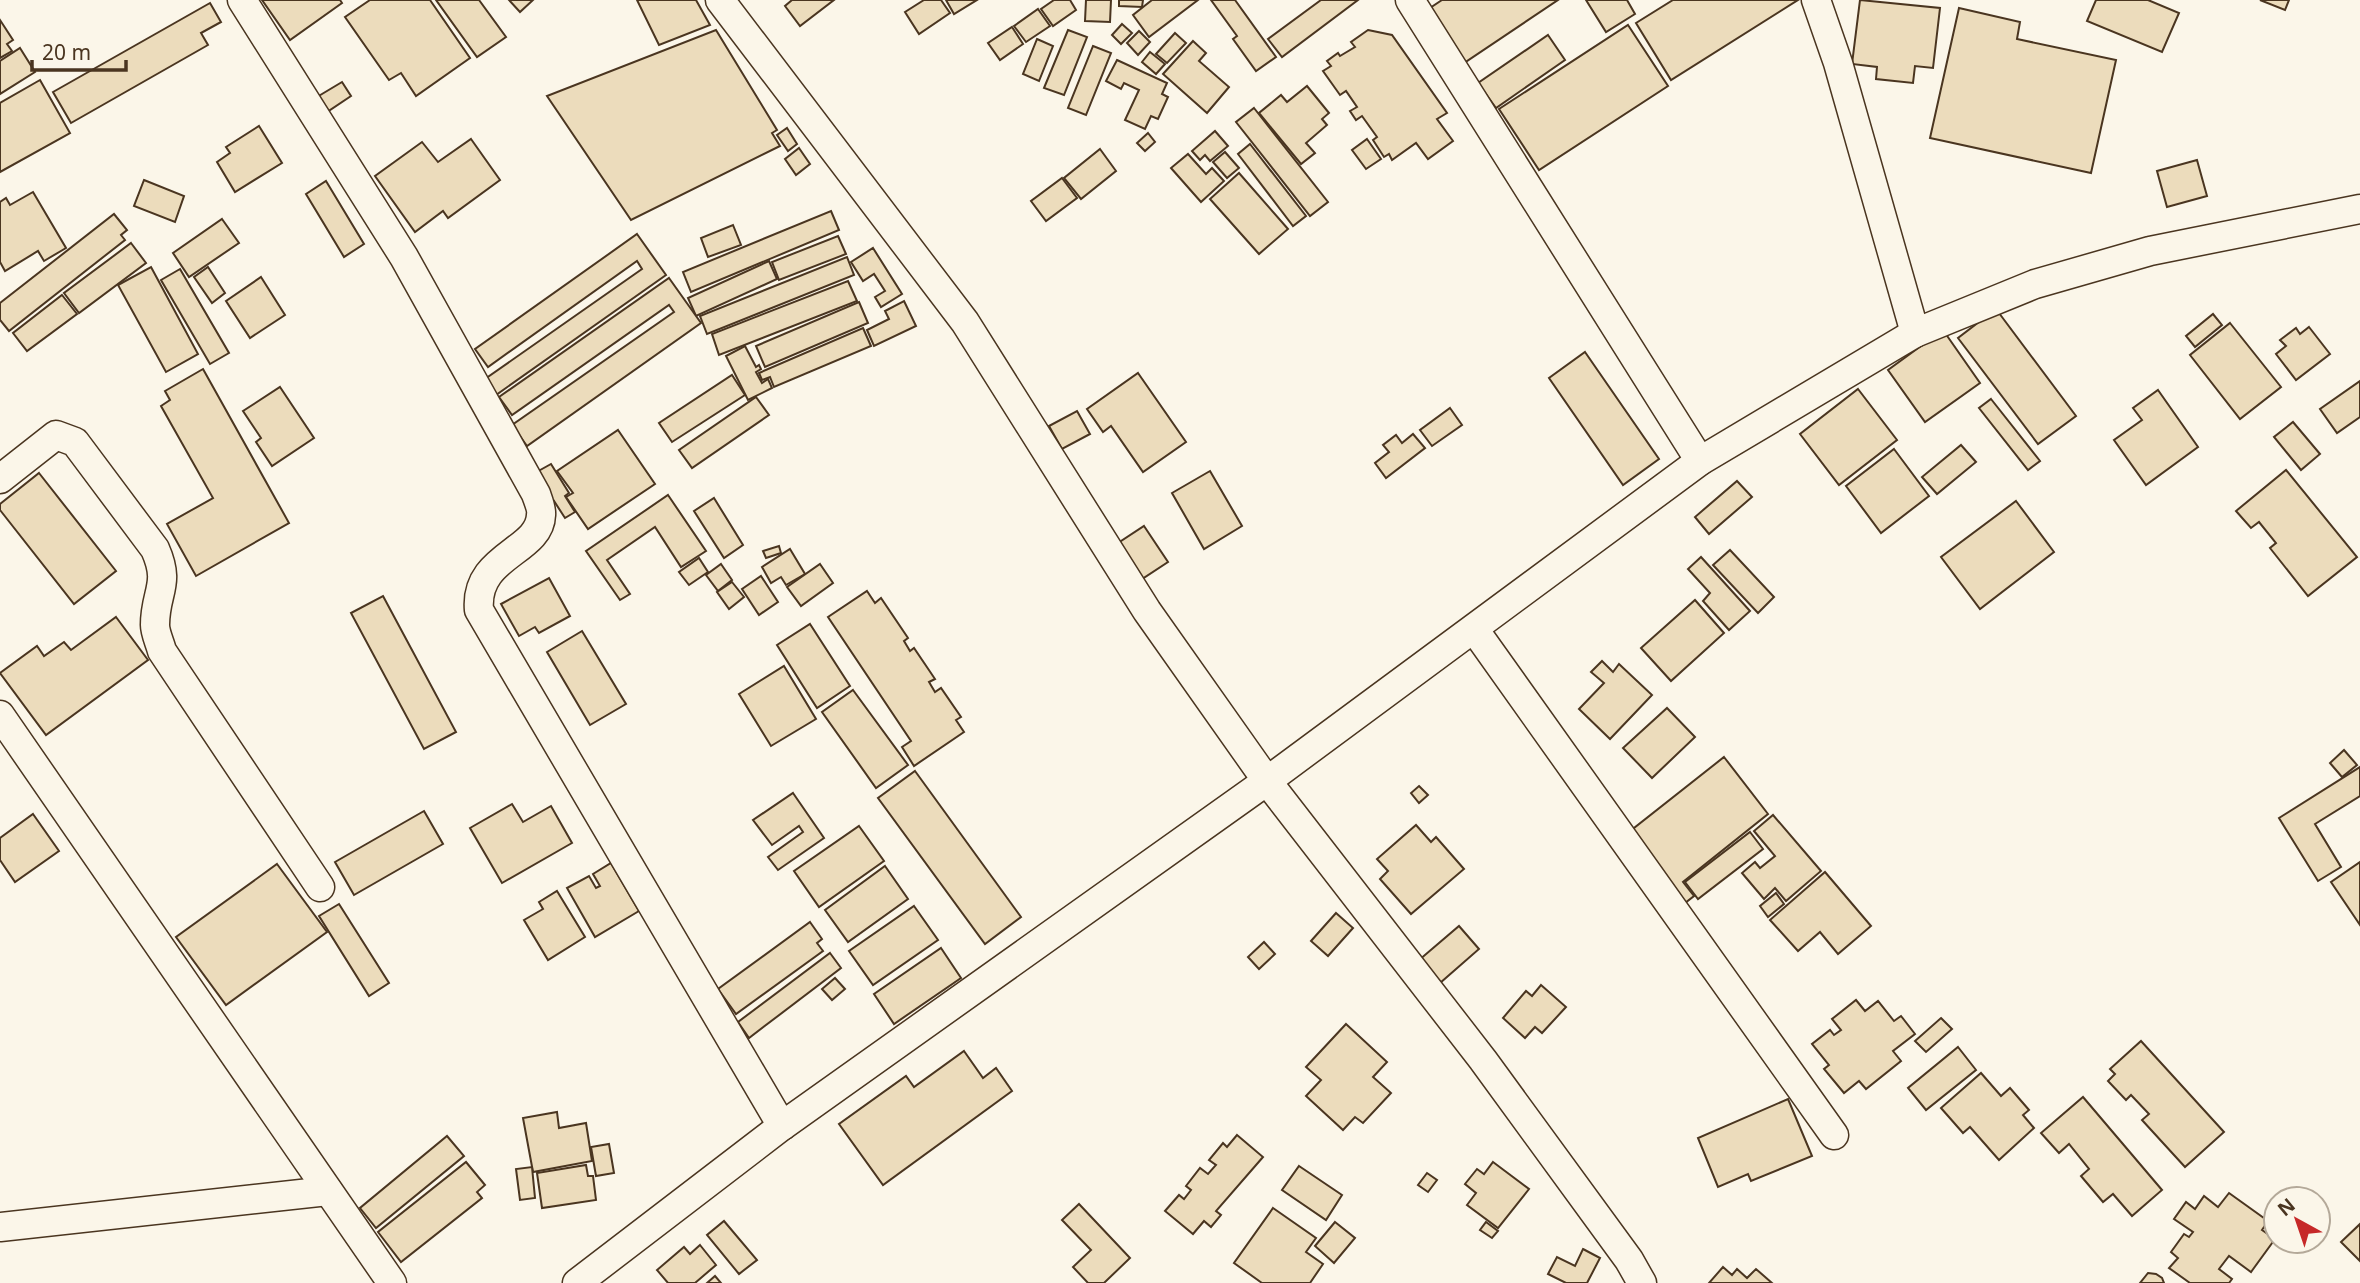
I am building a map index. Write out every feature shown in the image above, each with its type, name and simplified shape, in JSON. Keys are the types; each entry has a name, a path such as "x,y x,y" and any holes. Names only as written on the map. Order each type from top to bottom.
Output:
{"street":[{"path":"242,0 404,257 536,494 541,515 534,533 494,566 482,584 478,598 479,610 782,1126"},
{"path":"720,0 965,322 1147,611 1267,781 1483,1060 1629,1260 1642,1283"},
{"path":"1410,0 1700,461"},
{"path":"1816,0 1838,63 1914,333"},
{"path":"577,1283 782,1126 1267,781 1700,461 1914,333 2035,284 2137,255 2360,209"},
{"path":"0,479 56,435 75,442 155,549 163,567 163,585 156,605 155,628 162,651 320,887"},
{"path":"1474,629 1834,1135"},
{"path":"0,715 393,1283"},
{"path":"0,1227 328,1191"}],"building":[{"path":"262,0 340,0 342,3 290,40"},
{"path":"370,0 430,0 470,58 416,96 401,73 389,80 345,17"},
{"path":"436,0 479,0 506,37 477,57"},
{"path":"509,0 533,0 520,12"},
{"path":"637,0 696,0 710,25 659,45"},
{"path":"792,0 834,0 800,26 785,6"},
{"path":"924,0 941,0 950,13 919,34 905,12"},
{"path":"946,0 977,0 954,14"},
{"path":"1054,0 1070,0 1076,10 1053,26 1041,9"},
{"path":"1086,0 1111,0 1110,22 1085,21"},
{"path":"1119,0 1143,0 1142,7 1119,6"},
{"path":"1152,0 1198,0 1149,37 1133,15"},
{"path":"1211,0 1235,0 1276,57 1256,71 1233,39 1237,36"},
{"path":"1321,0 1358,0 1282,57 1268,39"},
{"path":"1442,0 1558,0 1464,63 1427,10"},
{"path":"1586,0 1627,0 1635,14 1606,32"},
{"path":"1673,0 1798,0 1671,80 1636,23"},
{"path":"1860,0 1940,8 1933,68 1915,66 1913,83 1876,79 1877,67 1852,64"},
{"path":"2096,0 2148,0 2179,13 2162,52 2087,21"},
{"path":"2260,0 2289,0 2285,10"},
{"path":"210,3 221,22 201,33 208,45 71,123 53,92"},
{"path":"1959,8 2020,22 2017,39 2116,60 2091,173 1930,138"},
{"path":"1038,9 1050,26 1026,42 1014,26"},
{"path":"0,20 13,40 7,44 12,51 0,58"},
{"path":"1122,24 1132,33 1121,44 1112,35"},
{"path":"1628,25 1668,86 1539,170 1499,109"},
{"path":"1012,27 1023,44 1000,60 988,43"},
{"path":"716,30 777,130 772,133 780,146 631,220 547,96"},
{"path":"1068,30 1087,37 1064,95 1044,88"},
{"path":"1368,30 1392,35 1447,113 1437,119 1453,141 1428,159 1416,143 1392,160 1389,154 1384,157 1373,140 1377,137 1362,116 1356,120 1350,111 1357,107 1346,91 1340,95 1323,71 1331,66 1327,61 1338,53 1340,56 1355,47 1351,42"},
{"path":"1139,31 1150,42 1138,55 1127,43"},
{"path":"1175,33 1186,43 1167,63 1156,54"},
{"path":"1548,35 1565,60 1496,108 1478,83"},
{"path":"1037,39 1053,46 1039,81 1023,74"},
{"path":"1193,41 1206,53 1199,61 1229,87 1207,113 1163,74"},
{"path":"1093,46 1111,53 1086,115 1068,108"},
{"path":"20,48 35,72 0,94 0,61"},
{"path":"1150,52 1165,64 1156,74 1142,62"},
{"path":"1117,60 1167,83 1162,94 1168,97 1158,119 1151,116 1145,129 1125,120 1139,90 1124,83 1121,89 1106,81"},
{"path":"40,80 70,133 0,172 0,103"},
{"path":"342,82 351,96 327,112 317,97"},
{"path":"1307,86 1329,113 1322,119 1327,125 1306,143 1315,153 1301,164 1259,113 1281,95 1287,102"},
{"path":"1254,108 1328,202 1310,216 1236,122"},
{"path":"259,126 282,163 235,192 217,162 230,153 226,147"},
{"path":"787,128 797,144 788,151 777,135"},
{"path":"1215,131 1228,146 1210,161 1205,155 1200,160 1192,151"},
{"path":"1148,133 1155,142 1145,151 1137,143"},
{"path":"471,139 500,180 448,218 443,211 415,232 375,176 422,142 438,162"},
{"path":"1367,139 1381,159 1366,169 1352,150"},
{"path":"1250,144 1306,216 1293,226 1238,154"},
{"path":"799,148 810,164 796,175 785,159"},
{"path":"1100,149 1116,171 1081,199 1064,178"},
{"path":"1225,152 1239,168 1227,178 1213,162"},
{"path":"1188,154 1206,174 1212,168 1224,181 1201,202 1171,168"},
{"path":"2197,160 2207,196 2167,207 2157,171"},
{"path":"1239,173 1288,229 1259,254 1210,199"},
{"path":"1062,178 1077,198 1046,221 1031,201"},
{"path":"144,180 184,196 175,222 134,206"},
{"path":"326,181 364,244 344,257 306,194"},
{"path":"33,192 66,248 44,261 38,251 5,271 0,262 0,202 6,198 10,205"},
{"path":"831,211 839,230 691,292 683,272"},
{"path":"114,214 127,230 121,235 125,240 9,331 0,320 0,303"},
{"path":"222,219 239,243 189,277 173,253"},
{"path":"733,225 741,245 708,257 701,238"},
{"path":"637,234 666,275 496,395 485,379 642,269 637,261 488,367 475,349"},
{"path":"838,236 846,254 779,280 772,262"},
{"path":"131,243 146,263 79,313 64,293"},
{"path":"873,248 902,294 881,307 875,297 885,291 874,274 863,281 851,262"},
{"path":"847,257 854,275 707,334 700,316"},
{"path":"769,261 777,279 696,316 688,298"},
{"path":"151,267 198,354 166,372 118,285"},
{"path":"208,267 225,293 212,303 194,277"},
{"path":"180,269 229,353 210,364 161,280"},
{"path":"261,277 285,315 250,338 226,301"},
{"path":"669,278 701,323 527,446 512,425 674,312 669,305 512,415 499,397"},
{"path":"848,281 857,301 719,355 712,334"},
{"path":"62,295 77,314 27,351 13,333"},
{"path":"904,301 916,326 874,346 867,330 889,319 885,311"},
{"path":"859,302 868,323 765,367 756,346"},
{"path":"1996,309 2076,416 2038,444 1958,338"},
{"path":"2213,314 2222,325 2195,347 2186,336"},
{"path":"2230,323 2281,387 2240,419 2190,355"},
{"path":"2309,327 2330,354 2296,380 2276,354 2286,346 2280,340 2296,328 2300,334"},
{"path":"863,328 871,346 774,387 770,377 762,380 759,373"},
{"path":"1943,330 1980,383 1925,422 1888,370"},
{"path":"745,346 756,367 759,365 761,369 756,372 762,383 768,379 772,388 748,400 726,356"},
{"path":"1585,352 1659,459 1623,485 1549,378"},
{"path":"203,369 289,523 196,576 167,524 213,498 161,406 170,400 165,391"},
{"path":"1138,373 1186,442 1143,472 1111,426 1103,432 1087,409"},
{"path":"732,375 745,395 672,442 659,423"},
{"path":"2360,381 2360,417 2337,433 2320,409"},
{"path":"280,387 314,438 272,466 256,442 261,438 243,411"},
{"path":"1858,389 1897,440 1839,485 1800,434"},
{"path":"2158,390 2198,447 2146,485 2114,440 2142,420 2133,408"},
{"path":"756,397 769,415 692,468 679,450"},
{"path":"1991,399 2040,461 2028,470 1979,408"},
{"path":"1450,408 1462,425 1432,446 1420,430"},
{"path":"1077,411 1090,434 1062,449 1049,426"},
{"path":"2293,422 2320,454 2301,470 2274,437"},
{"path":"618,430 655,484 588,529 566,497 573,493 557,471"},
{"path":"1413,434 1425,448 1386,478 1375,463 1389,452 1383,445 1396,435 1402,443"},
{"path":"1961,445 1976,462 1937,494 1922,477"},
{"path":"1894,449 1929,496 1881,533 1846,486"},
{"path":"551,464 569,493 565,496 575,512 565,518 554,501 551,503 533,474"},
{"path":"2286,470 2357,557 2308,596 2270,548 2276,543 2259,522 2251,528 2236,511"},
{"path":"1210,471 1242,526 1204,549 1172,493"},
{"path":"39,473 116,571 74,604 0,510 0,504"},
{"path":"1737,481 1752,497 1709,534 1695,517"},
{"path":"668,495 706,551 681,567 655,527 607,560 630,594 620,600 586,551"},
{"path":"714,498 743,545 724,558 694,511"},
{"path":"2016,501 2054,552 1980,609 1941,557"},
{"path":"1144,526 1168,562 1139,581 1115,545"},
{"path":"779,546 781,553 766,558 763,551"},
{"path":"790,549 805,574 786,585 781,577 771,583 762,567"},
{"path":"1730,550 1774,597 1758,613 1713,565"},
{"path":"1701,557 1750,611 1729,630 1703,601 1710,593 1688,569"},
{"path":"699,558 708,572 689,585 679,572"},
{"path":"721,564 732,580 718,591 706,575"},
{"path":"820,564 833,583 801,606 787,587"},
{"path":"761,576 778,602 759,615 742,589"},
{"path":"549,578 570,616 539,633 535,627 519,636 501,604"},
{"path":"732,582 744,597 729,609 717,592"},
{"path":"867,591 875,603 881,598 908,638 904,641 910,651 914,648 935,679 929,682 935,692 941,688 961,717 956,720 964,732 914,766 902,747 911,741 828,617"},
{"path":"383,596 456,732 424,749 351,613"},
{"path":"1695,600 1724,633 1671,681 1641,648"},
{"path":"116,617 148,660 46,735 0,673 37,646 44,656 64,642 71,650"},
{"path":"810,624 850,686 817,708 777,645"},
{"path":"582,631 626,704 590,725 547,652"},
{"path":"1602,661 1613,672 1619,664 1652,695 1610,739 1579,709 1604,683 1591,672"},
{"path":"784,666 816,719 771,746 739,694"},
{"path":"853,690 908,765 876,788 822,712"},
{"path":"1667,708 1695,737 1652,778 1623,748"},
{"path":"2344,750 2357,765 2342,777 2330,763"},
{"path":"1724,757 1768,814 1683,882 1694,896 1685,903 1629,832"},
{"path":"2360,767 2360,796 2315,824 2341,867 2318,881 2279,818"},
{"path":"915,771 1021,917 985,944 878,798"},
{"path":"1419,786 1428,795 1419,803 1411,793"},
{"path":"793,793 824,838 778,870 768,857 803,832 799,826 772,845 753,820"},
{"path":"512,804 523,822 551,806 572,843 502,883 470,828"},
{"path":"424,811 443,844 354,895 335,862"},
{"path":"33,814 59,851 15,882 0,860 0,838"},
{"path":"1773,815 1821,871 1786,901 1775,888 1764,899 1742,873 1755,862 1760,868 1775,856 1754,831"},
{"path":"1416,825 1431,842 1436,837 1464,869 1411,914 1380,879 1388,871 1377,859"},
{"path":"859,826 884,861 819,907 794,871"},
{"path":"1750,832 1763,849 1698,899 1685,882"},
{"path":"2360,862 2360,925 2331,882"},
{"path":"611,863 639,911 595,937 567,888 589,876 596,888 600,886 593,874"},
{"path":"277,864 327,932 226,1005 176,937"},
{"path":"885,866 908,899 848,942 825,910"},
{"path":"1825,872 1871,926 1838,954 1820,932 1798,951 1770,920"},
{"path":"557,891 585,937 548,960 524,920 543,909 539,902"},
{"path":"1776,893 1784,904 1768,917 1760,906"},
{"path":"339,904 389,983 369,996 319,916"},
{"path":"914,906 938,940 873,985 849,951"},
{"path":"1336,913 1353,928 1328,956 1311,941"},
{"path":"810,922 822,939 817,943 823,951 736,1014 718,989"},
{"path":"1459,926 1479,949 1432,990 1412,966"},
{"path":"1264,942 1275,954 1259,969 1248,957"},
{"path":"941,948 961,978 894,1024 874,994"},
{"path":"830,953 841,968 749,1038 738,1022"},
{"path":"835,978 845,989 832,1000 822,989"},
{"path":"1541,985 1566,1007 1542,1033 1535,1027 1525,1038 1503,1018 1526,991 1532,996"},
{"path":"1856,1000 1865,1011 1878,1001 1894,1021 1901,1016 1915,1034 1893,1051 1901,1061 1866,1089 1859,1081 1844,1093 1824,1069 1829,1065 1812,1044 1830,1030 1834,1035 1841,1030 1832,1019"},
{"path":"1941,1018 1952,1029 1926,1052 1915,1041"},
{"path":"1346,1024 1387,1062 1373,1077 1391,1093 1363,1123 1355,1117 1343,1130 1306,1096 1321,1080 1306,1067"},
{"path":"2141,1041 2224,1132 2185,1167 2142,1120 2149,1114 2131,1095 2126,1100 2108,1081 2115,1074 2110,1069"},
{"path":"1958,1047 1976,1070 1926,1110 1908,1088"},
{"path":"964,1051 983,1078 996,1068 1012,1091 883,1185 839,1124 906,1076 914,1087"},
{"path":"1981,1073 2001,1096 2010,1088 2029,1110 2023,1115 2034,1128 1999,1160 1970,1127 1963,1133 1941,1108"},
{"path":"2083,1097 2162,1190 2132,1216 2113,1194 2103,1202 2081,1176 2089,1169 2069,1144 2059,1153 2041,1133"},
{"path":"1788,1099 1812,1156 1751,1181 1748,1174 1718,1187 1698,1138"},
{"path":"557,1112 559,1128 586,1123 592,1161 533,1172 523,1118"},
{"path":"1237,1135 1263,1157 1216,1211 1221,1215 1211,1227 1204,1221 1193,1234 1165,1211 1179,1195 1184,1199 1191,1190 1186,1186 1200,1168 1208,1174 1216,1165 1209,1160 1223,1143 1227,1147"},
{"path":"447,1136 464,1156 376,1228 360,1208"},
{"path":"609,1144 614,1173 596,1176 591,1147"},
{"path":"466,1162 485,1185 477,1192 482,1198 401,1262 378,1232"},
{"path":"1493,1162 1529,1189 1498,1228 1467,1205 1476,1193 1465,1184 1477,1169 1484,1174"},
{"path":"586,1165 588,1176 593,1176 596,1200 542,1208 537,1173"},
{"path":"1299,1166 1342,1195 1326,1220 1282,1190"},
{"path":"532,1167 535,1198 520,1200 516,1169"},
{"path":"1427,1173 1437,1180 1428,1192 1418,1185"},
{"path":"2229,1193 2262,1217 2263,1255 2251,1272 2229,1256 2219,1269 2232,1279 2229,1283 2190,1283 2169,1268 2178,1258 2171,1252 2184,1234 2189,1237 2193,1232 2174,1219 2186,1202 2195,1209 2204,1196 2218,1207"},
{"path":"1079,1204 1130,1258 1104,1283 1088,1283 1073,1267 1091,1250 1062,1220"},
{"path":"1273,1208 1316,1238 1306,1252 1323,1264 1310,1283 1262,1283 1234,1263"},
{"path":"724,1221 757,1260 739,1274 707,1235"},
{"path":"1335,1222 1355,1238 1334,1263 1315,1246"},
{"path":"1486,1222 1498,1231 1492,1238 1480,1230"},
{"path":"2360,1224 2360,1261 2341,1242"},
{"path":"700,1245 716,1265 695,1283 668,1283 657,1270 684,1247 690,1254"},
{"path":"1583,1249 1600,1258 1587,1283 1566,1283 1548,1274 1557,1257 1575,1266"},
{"path":"1723,1267 1732,1275 1737,1269 1747,1278 1756,1269 1772,1283 1709,1283"},
{"path":"2148,1273 2156,1274 2164,1283 2140,1283"},
{"path":"715,1276 721,1283 707,1283"}]}
